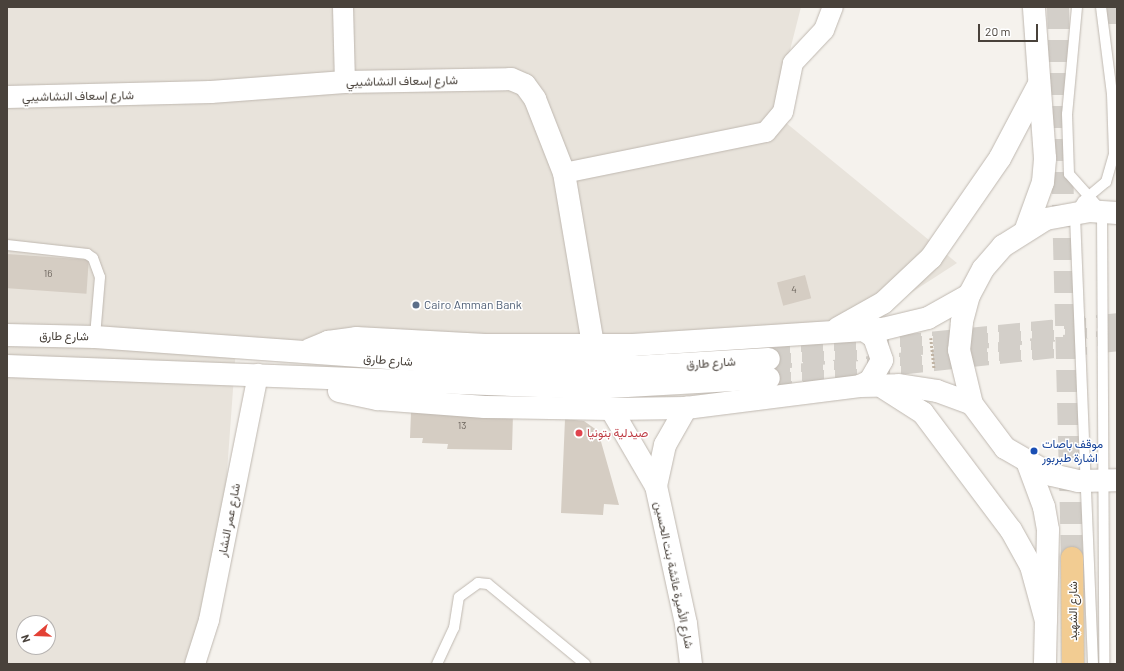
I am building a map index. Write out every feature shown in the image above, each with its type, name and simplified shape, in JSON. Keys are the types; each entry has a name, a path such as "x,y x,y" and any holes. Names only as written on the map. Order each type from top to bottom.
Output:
{"highway":[{"name":"شارع الشهيد","path":"1072,558 1073,664"}],"street":[{"path":"343,7 345,82"},
{"path":"564,174 766,132 783,112 793,63 824,30 833,7"},
{"path":"1026,229 1040,194 1045,158 1034,7"},
{"name":"شارع إسعاف النشاشيبي","path":"7,97 211,92 345,82 511,79 525,85 535,98 564,174 593,345"},
{"path":"832,331 883,303 932,258 1000,158 1039,84"},
{"path":"1102,481 1052,475 1028,464 1005,448 972,404 959,350 969,295 998,252 1026,229 1046,219 1103,207"},
{"path":"302,353 328,342 356,338 593,345 864,330 920,322 969,295"},
{"path":"864,330 874,337 882,360 869,386"},
{"name":"شارع طارق","path":"7,335 95,336 302,353 485,365 769,368 592,388 310,378 258,374 7,366"},
{"name":"شارع عمر النشار","path":"195,664 209,620 258,374"},
{"path":"310,378 332,389 378,399 611,409 686,408 869,386 919,388 972,404"},
{"path":"869,386 923,413 1011,530 1031,566 1046,621"},
{"name":"شارع الأميرة عائشة بنت الحسين","path":"656,486 665,445 686,408"},
{"name":"شارع الأميرة عائشة بنت الحسين","path":"611,409 656,486 686,624 691,664"},
{"path":"1028,464 1044,507 1048,530 1045,664"}],"lane":[{"path":"1077,7 1067,114 1067,165 1074,183 1103,207"},
{"path":"1101,7 1112,94 1114,154 1106,182 1103,207 1102,481 1104,664"},
{"path":"1075,213 1102,481 1092,572 1093,664"},
{"path":"7,245 87,254 93,258 100,278 95,336"},
{"path":"437,664 452,635 459,597 478,583 488,584 586,664"}],"shaded area":[{"path":"7,7 801,7 774,113 957,263 838,340 587,360 236,348 217,610 194,664 7,664"}],"building":[{"path":"7,254 89,260 86,294 7,288"},
{"path":"805,275 811,298 783,306 777,283"},
{"path":"411,412 513,414 512,450 447,449 448,444 422,443 423,438 410,438"},
{"path":"565,419 584,421 598,431 619,505 604,504 603,515 561,513"}],"tunnel":[{"path":"1058,7 1072,558"},
{"path":"1117,7 1117,24"},
{"path":"769,359 1117,324"},
{"path":"769,378 1117,340"}],"place":[{"name":"Cairo Amman Bank","path":"416,305"},
{"name":"صيدلية بتونيا","path":"579,433"},
{"name":"موقف باصات اشارة طبربور","path":"1034,451"}]}
